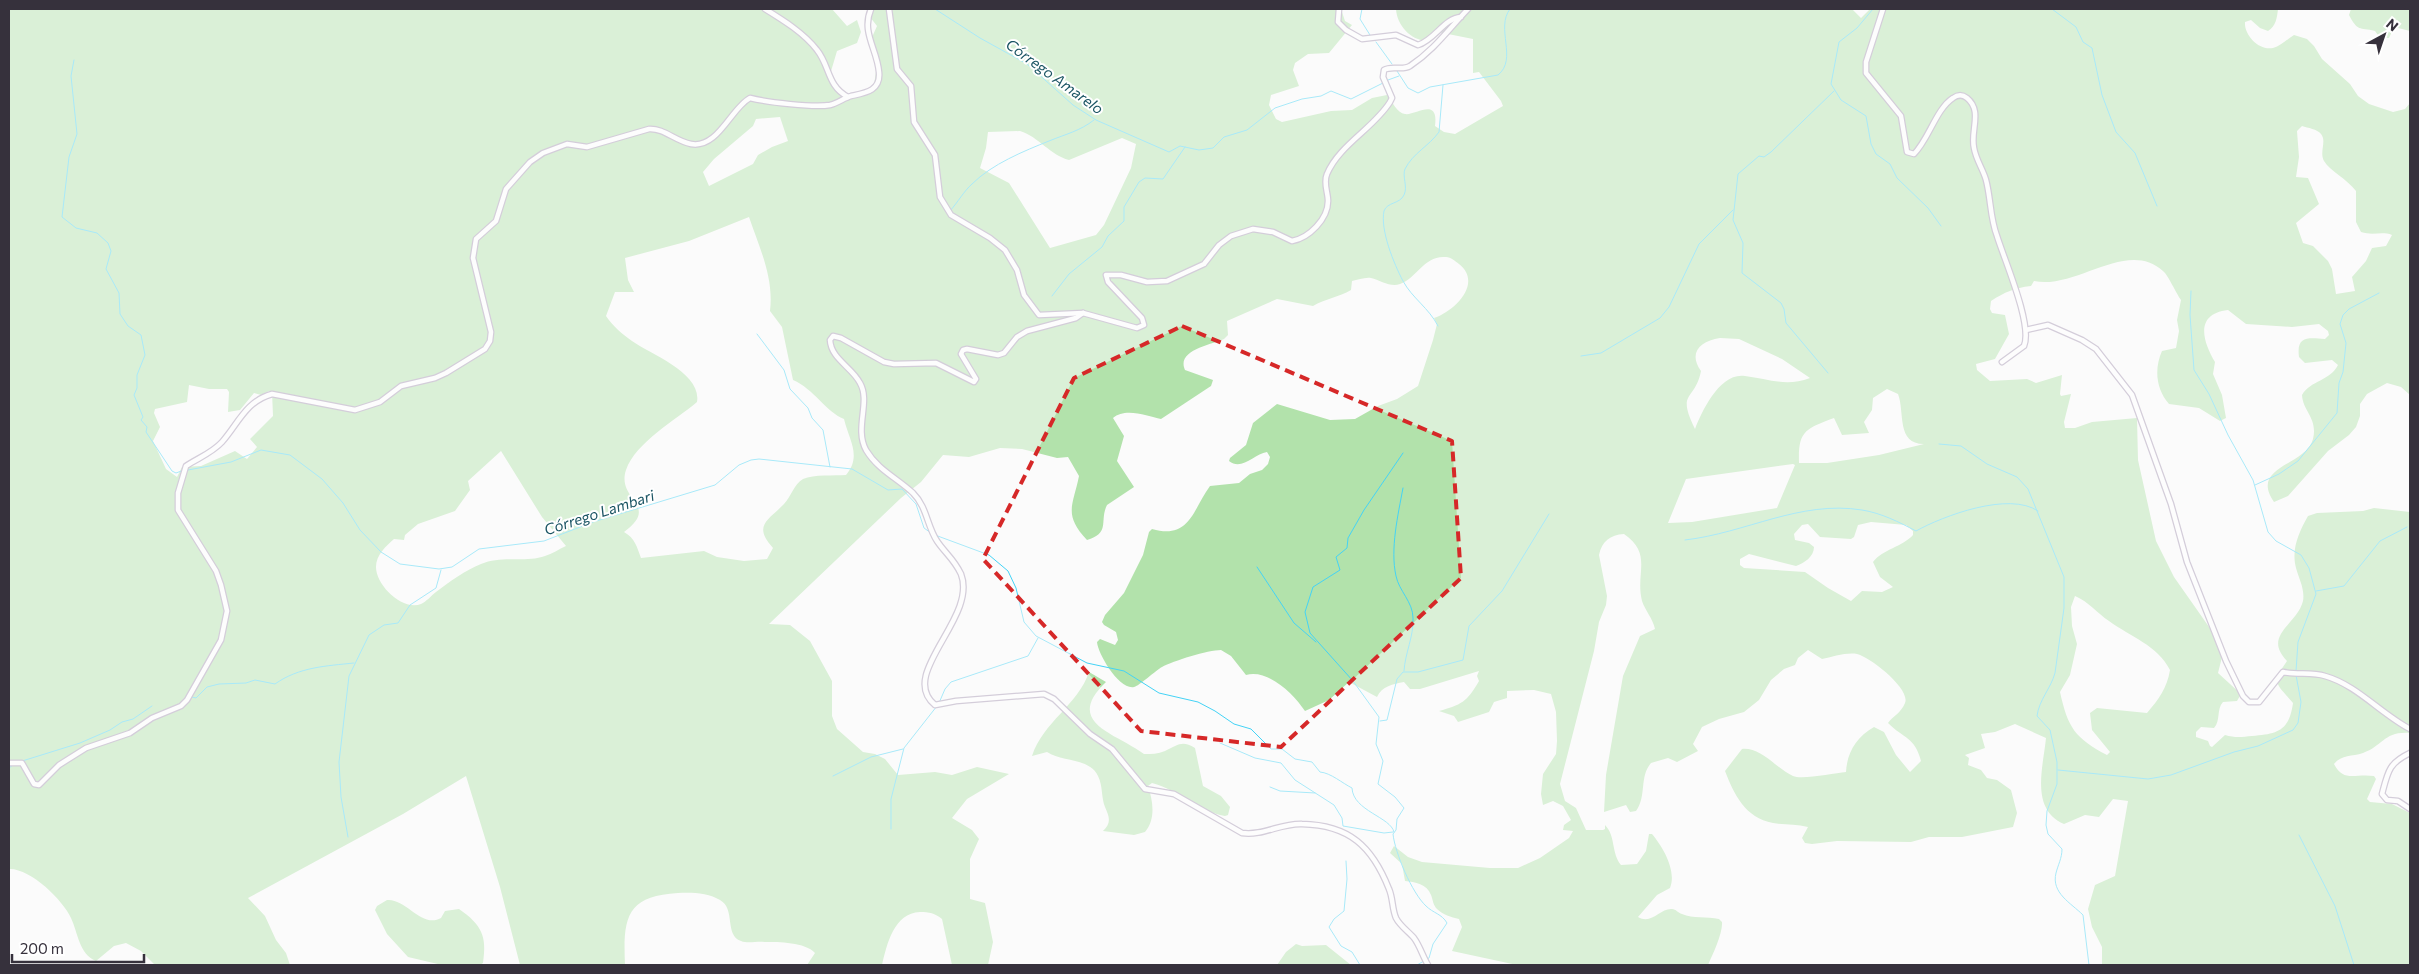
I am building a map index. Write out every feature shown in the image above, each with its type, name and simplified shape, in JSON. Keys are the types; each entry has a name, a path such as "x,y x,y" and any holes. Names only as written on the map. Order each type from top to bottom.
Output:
{"street":[{"path":"765,9 790,25 812,44 821,56 832,83 848,97"},
{"path":"9,763 22,763 34,784 38,785 59,765 86,748 130,732 152,718 173,711 187,700 221,640 227,611 216,571 178,510 178,493 186,466 201,458 222,442 240,417 260,397 272,394 281,395 355,410 380,402 401,386 435,378 446,373 485,349 490,341 491,332 474,266 473,258 476,239 496,221 506,189 536,156 567,144 587,147 649,128 658,128 676,140 694,145 707,141 716,134 743,102 750,98 821,106 840,102 848,97 867,94 874,89 880,74 867,29 871,9"},
{"path":"889,9 897,70 911,86 914,122 935,155 940,197 946,209 957,219 985,235 1005,250 1017,270 1024,295 1039,315 1083,313 1130,326 1141,327 1144,322 1142,318 1108,282 1106,275 1121,275 1147,282 1167,281 1204,264 1219,245 1241,231 1263,230 1292,241 1311,231 1323,218 1327,208 1325,183 1333,163 1392,98 1383,77 1384,70 1387,68 1410,66 1425,58 1468,9"},
{"path":"1339,9 1338,22 1356,36 1370,39 1396,34 1418,45 1432,37 1452,17 1461,17"},
{"path":"1883,9 1866,62 1866,73 1902,116 1907,152 1912,155 1920,147 1945,106 1952,99 1964,96 1973,106 1976,119 1973,147 1985,175 1993,226 2009,268 2026,330 2024,346 2002,362"},
{"path":"1083,313 1076,318 1027,331 1016,337 1004,353 998,355 968,348 963,350 961,354 976,379 974,382 936,363 894,364 873,358 841,338 833,336 830,340 834,353 853,373 863,389 861,430 866,450 890,477 913,494 923,506 937,541 953,559 965,587 963,600 945,640 928,667 925,682 927,697 935,705 939,706 956,701 1044,694 1054,698 1090,734 1112,749 1145,789 1174,794 1242,832 1253,834 1300,824 1334,828 1353,837 1366,848 1376,864 1389,887 1397,919 1413,938 1428,965"},
{"path":"2026,330 2048,325 2082,340 2096,349 2132,395 2171,504 2187,562 2226,661 2249,702 2259,702 2283,672 2296,675 2324,675 2341,683 2410,729"},
{"path":"2410,753 2396,760 2391,766 2382,794 2387,800 2398,801 2410,809"}],"highlighted area":[{"path":"1182,326 1452,441 1461,578 1281,747 1141,731 983,559 1074,378"}],"green space":[{"path":"9,9 832,9 847,26 857,20 861,32 857,43 837,51 829,78 845,93 854,94 860,93 874,85 877,65 869,44 877,26 870,17 871,9 1341,9 1345,21 1352,25 1329,53 1308,54 1295,63 1293,70 1299,86 1271,95 1269,105 1276,119 1282,122 1331,111 1352,110 1372,98 1387,95 1402,113 1409,114 1430,110 1435,117 1435,126 1444,132 1455,134 1503,106 1479,72 1473,73 1473,39 1438,32 1432,40 1425,41 1413,37 1403,28 1396,9 1852,9 1861,18 1870,9 2278,9 2277,19 2268,31 2260,28 2251,20 2245,22 2247,32 2258,45 2273,48 2294,35 2307,39 2322,59 2350,84 2358,96 2369,104 2393,112 2405,109 2410,103 2410,395 2401,387 2387,383 2367,394 2360,404 2360,416 2356,427 2349,435 2328,451 2288,496 2274,502 2268,490 2269,481 2274,473 2308,448 2313,439 2314,426 2302,395 2310,386 2335,370 2338,365 2332,360 2305,363 2299,357 2302,341 2309,338 2325,339 2329,335 2328,331 2319,324 2292,327 2246,324 2228,310 2217,312 2206,322 2204,329 2210,354 2215,362 2213,374 2222,395 2226,418 2220,421 2199,408 2169,404 2161,392 2157,372 2162,351 2176,348 2179,331 2177,320 2181,300 2163,271 2149,262 2134,260 2117,262 2067,279 2050,282 2034,281 2031,286 2010,291 1991,301 1990,309 1992,313 2005,315 2009,334 1995,359 1976,364 1977,370 1990,381 2027,379 2036,383 2062,375 2060,394 2061,396 2071,394 2064,422 2065,428 2075,428 2092,422 2137,418 2138,460 2156,541 2174,577 2214,634 2222,657 2218,673 2241,694 2237,701 2223,702 2214,728 2201,727 2196,732 2196,737 2208,741 2212,747 2225,735 2242,737 2269,734 2281,729 2289,720 2293,703 2279,687 2277,679 2287,661 2280,652 2278,644 2283,630 2300,609 2303,601 2294,554 2299,534 2308,516 2317,513 2363,511 2374,508 2410,512 2410,733 2394,734 2370,750 2344,757 2334,764 2338,770 2346,775 2374,776 2376,779 2367,799 2370,802 2392,804 2410,813 2410,965 2102,965 2102,947 2092,927 2088,909 2095,885 2115,876 2128,801 2113,799 2099,817 2085,815 2064,824 2053,817 2046,808 2041,787 2046,738 2015,724 1995,732 1981,734 1985,748 1965,755 1969,758 1968,765 1981,770 1987,778 1997,780 2011,790 2017,813 2013,827 1962,837 1929,837 1911,842 1837,841 1812,844 1805,843 1802,838 1808,827 1773,823 1755,816 1742,804 1732,788 1725,771 1742,749 1756,751 1787,773 1797,777 1846,772 1848,758 1857,741 1874,727 1884,732 1896,755 1910,772 1921,761 1916,747 1888,723 1905,703 1902,690 1888,674 1871,661 1857,654 1844,654 1822,659 1808,650 1798,658 1795,665 1784,669 1771,680 1759,700 1744,712 1719,719 1702,727 1693,744 1698,751 1677,762 1668,758 1651,763 1645,774 1641,799 1636,811 1630,812 1626,805 1604,812 1606,775 1623,676 1640,636 1655,629 1642,601 1640,591 1641,557 1633,541 1624,534 1607,540 1602,546 1599,555 1607,596 1606,605 1599,622 1594,651 1560,784 1565,801 1576,808 1586,830 1603,830 1605,825 1611,834 1616,855 1621,865 1637,864 1646,851 1649,834 1652,834 1668,859 1672,874 1670,888 1657,895 1638,917 1648,919 1668,909 1672,909 1686,916 1719,919 1722,922 1722,927 1715,949 1708,965 1517,965 1452,951 1462,927 1459,919 1450,917 1437,909 1427,888 1417,883 1405,881 1402,864 1390,853 1394,846 1408,857 1422,862 1490,868 1518,868 1540,858 1569,838 1573,831 1563,830 1564,825 1571,820 1563,806 1553,801 1543,805 1541,794 1543,774 1556,754 1556,712 1551,694 1534,690 1507,691 1507,698 1494,702 1489,712 1458,722 1454,716 1439,711 1463,702 1471,694 1479,681 1477,676 1479,671 1420,689 1410,689 1404,682 1388,686 1377,697 1349,682 1329,700 1305,711 1294,697 1279,684 1263,676 1246,675 1231,656 1221,650 1174,662 1162,667 1136,686 1128,686 1122,683 1110,670 1101,655 1097,642 1100,639 1115,645 1118,640 1116,632 1102,622 1105,615 1124,593 1143,555 1149,532 1152,529 1175,530 1183,526 1194,513 1210,486 1239,483 1250,474 1262,470 1268,464 1270,457 1267,452 1239,464 1229,461 1246,445 1253,423 1277,404 1330,420 1355,419 1378,406 1397,399 1418,386 1437,324 1434,318 1457,303 1467,288 1468,279 1466,271 1454,260 1446,257 1438,257 1426,263 1406,281 1397,285 1366,278 1352,281 1351,290 1313,306 1277,299 1227,321 1228,335 1224,339 1196,349 1185,358 1185,370 1213,380 1211,386 1161,419 1130,413 1124,413 1113,418 1124,436 1117,461 1134,487 1107,505 1102,530 1094,537 1087,540 1072,516 1079,476 1068,457 1057,458 1022,449 1000,448 969,457 943,455 921,482 901,498 769,624 790,625 810,641 832,681 832,716 837,729 863,752 875,754 885,759 898,775 935,772 952,775 977,767 1009,774 967,799 952,818 972,830 979,839 970,859 970,899 985,903 993,942 988,965 952,965 942,919 932,913 920,912 911,914 898,924 889,939 882,965 807,965 815,953 811,949 791,943 741,941 733,933 728,909 720,900 700,894 678,893 648,899 631,912 625,934 625,965 520,965 500,887 466,776 403,814 248,898 265,916 276,940 286,953 290,965 155,965 141,951 126,943 114,946 96,961 90,958 82,948 71,918 53,894 36,879 17,870 9,869","holes":["780,117 788,141 772,147 758,155 753,164 709,186 703,172 714,159 753,126 756,119","2302,126 2321,134 2323,137 2322,154 2324,161 2356,191 2356,222 2361,232 2392,235 2386,246 2372,248 2366,261 2352,277 2355,291 2336,294 2332,269 2328,261 2313,246 2303,243 2296,223 2319,204 2308,178 2296,177 2299,157 2297,131","1020,131 1033,137 1062,158 1069,160 1122,138 1136,144 1131,168 1104,225 1096,235 1050,248 1009,183 980,168 986,148 988,132","749,217 768,275 771,299 770,311 782,327 793,380 807,389 831,411 844,419 854,454 851,468 846,475 813,476 803,479 797,484 786,501 765,523 763,528 764,534 773,548 767,559 744,561 717,557 704,551 641,558 633,540 624,532 634,523 639,515 638,508 627,489 625,480 626,470 631,460 638,450 657,432 697,402 692,382 684,374 628,338 606,316 615,292 634,292 628,280 625,258 689,241","1720,338 1739,339 1782,359 1810,378 1801,381 1778,382 1736,376 1720,386 1713,394 1695,429 1687,408 1687,402 1695,388 1701,371 1697,365 1696,353 1702,345","189,385 209,389 227,389 229,392 228,412 240,410 254,393 261,395 269,391 272,392 273,416 250,439 257,447 247,459 235,451 201,466 182,467 177,477 166,469 153,441 160,427 154,413 155,409 187,402","1887,389 1898,394 1905,433 1915,443 1924,444 1879,455 1827,463 1799,463 1800,444 1805,433 1810,429 1834,418 1842,435 1869,433 1864,422 1872,410 1873,398","501,451 542,517 566,546 537,558 497,560 481,564 452,580 421,604 406,604 398,600 385,588 377,574 376,563 380,555 394,539 404,540 405,535 418,524 455,511 470,490 468,481","1795,465 1777,508 1692,522 1668,523 1686,479","1871,522 1906,525 1913,531 1913,535 1909,539 1882,554 1873,562 1880,577 1893,587 1882,592 1862,591 1851,601 1805,572 1744,568 1740,565 1740,559 1749,554 1796,566 1805,561 1814,551 1814,547 1809,543 1795,540 1794,534 1802,525 1808,524 1820,537 1851,539 1854,537 1858,525","2075,596 2085,601 2109,621 2151,648 2165,661 2170,670 2162,693 2147,713 2097,708 2090,713 2092,730 2110,752 2107,755 2087,743 2074,731 2063,704 2060,692 2070,675 2077,644 2072,626 2071,607"]},
{"path":"2351,9 2410,9 2410,31 2394,27 2389,38 2380,38 2375,31 2362,29 2355,24 2349,15"},
{"path":"1089,672 1106,682 1094,696 1090,708 1092,717 1098,726 1144,754 1160,753 1183,744 1195,748 1203,786 1221,796 1230,807 1228,815 1225,816 1206,810 1171,790 1152,783 1148,786 1152,804 1152,816 1145,832 1134,835 1103,831 1109,822 1100,780 1094,770 1082,763 1047,752 1032,756 1044,733 1077,694"},
{"path":"387,900 401,904 427,920 441,918 445,911 459,909 473,920 481,932 484,945 483,963 480,965 442,965 408,957 387,934 375,910 377,906"},
{"path":"1296,944 1302,946 1326,945 1351,965 1277,965 1286,952"}],"waterway":[{"name":"Córrego Amarelo","path":"935,9 980,38 1027,64 1073,105 1096,120 1169,152 1180,146 1199,150 1213,148 1224,137 1247,130 1275,108 1302,99 1321,96 1331,91 1351,99 1383,83"},
{"path":"1362,9 1360,19 1370,35"},
{"name":"Córrego Amarelo","path":"1397,71 1408,88 1418,93 1430,87 1498,75 1504,68 1506,61 1505,25 1510,9"},
{"path":"1873,9 1857,28 1839,42 1831,84 1841,100 1866,116 1871,144 1876,154 1890,164 1897,178 1928,208 1941,226"},
{"path":"2052,9 2076,27 2083,42 2092,48 2102,95 2116,132 2135,153 2157,206"},
{"path":"1376,42 1392,64"},
{"name":"Córrego Lambari","path":"74,60 71,76 77,134 69,157 62,217 76,228 97,233 108,243 111,251 106,269 119,293 120,314 128,326 141,335 145,355 137,375 137,388 134,395 143,417 141,420 147,427 146,432 172,471 176,473 184,470"},
{"name":"Córrego Amarelo","path":"1388,80 1399,76"},
{"path":"1438,326 1403,281 1389,247 1383,219 1386,208 1400,200 1404,195 1404,172 1408,163 1439,132 1443,85"},
{"path":"1828,373 1786,323 1781,303 1742,273 1743,243 1733,220 1738,174 1759,156 1764,157 1771,152 1834,91"},
{"path":"950,211 969,187 989,170 1039,145 1078,130 1094,120"},
{"path":"1052,296 1069,274 1102,247 1108,236 1124,221 1124,207 1139,182 1145,178 1163,179 1185,147"},
{"path":"1581,356 1601,353 1660,318 1669,307 1699,244 1733,210"},
{"path":"2191,291 2190,315 2194,370 2209,394 2228,435 2253,480 2268,532 2276,541 2301,555 2309,568 2316,594 2298,642 2296,671"},
{"path":"2255,485 2279,474 2298,461 2337,413 2339,383 2343,372 2346,343 2340,324 2343,315 2349,309 2379,293"},
{"path":"757,334 784,370 790,389 808,408 812,418 823,430 830,467"},
{"path":"1939,444 1961,446 1987,464 2017,477 2028,489 2064,577 2064,608 2055,673 2037,716 2050,730 2057,762 2057,784 2047,811 2046,825 2048,834 2062,849 2056,873 2056,886 2063,897 2083,915 2089,965"},
{"name":"Córrego Lambari","path":"188,470 231,462 261,450 290,455 322,479 343,503 360,530 381,552 400,564 439,569 452,567 479,549 544,541 593,522 715,485 739,465 759,459 852,469 888,490 902,489 916,504 924,528 931,533"},
{"path":"1403,453 1364,510 1348,538 1347,548 1336,557 1340,570 1313,587 1305,612 1310,633 1353,681 1379,717 1376,744 1383,761 1378,784 1395,797 1404,808 1397,819 1396,830 1393,834 1394,842 1415,892 1429,908 1447,923 1433,944 1429,958 1417,965"},
{"path":"1403,488 1395,532 1394,566 1398,581 1411,607 1413,618 1404,671"},
{"path":"1685,540 1730,531 1795,513 1817,509 1839,508 1869,511 1890,518 1916,531 1959,513 1994,505 2026,506 2038,511"},
{"path":"1380,721 1387,720 1397,679 1403,672 1418,672 1463,660 1469,626 1502,591 1549,514"},
{"path":"2316,591 2344,586 2380,541 2407,527"},
{"name":"Córrego Lambari","path":"935,535 989,555 1008,571 1016,588 1024,622 1036,636 1087,663 1124,671 1159,693 1198,702 1234,724 1251,729 1271,749 1282,749 1295,759 1312,762 1320,772 1332,776 1352,788 1354,796 1359,802 1386,822 1394,832"},
{"path":"1257,567 1294,623 1316,642"},
{"path":"348,837 341,797 339,762 349,676 369,635 384,625 398,623 410,605 436,588 441,570"},
{"path":"939,703 945,689 951,682 1028,656 1038,638"},
{"path":"192,697 196,698 207,687 219,684 246,683 255,680 275,684 284,678 303,671 323,666 354,663"},
{"path":"2058,770 2148,779 2171,775 2234,752 2258,746 2293,730 2298,723 2301,702 2296,675"},
{"path":"19,762 80,743 110,730 122,722 133,719 152,706"},
{"path":"891,829 891,799 904,748 937,706"},
{"path":"1220,743 1255,758 1281,763 1295,780 1334,805 1342,818 1343,826 1384,833 1393,832"},
{"path":"833,776 871,757 903,749"},
{"path":"9,768 13,765"},
{"path":"1270,787 1280,791 1315,793"},
{"path":"2299,835 2335,906 2354,965"},
{"path":"1346,861 1347,879 1344,911 1334,919 1329,927 1341,946 1352,952 1360,965"}]}
